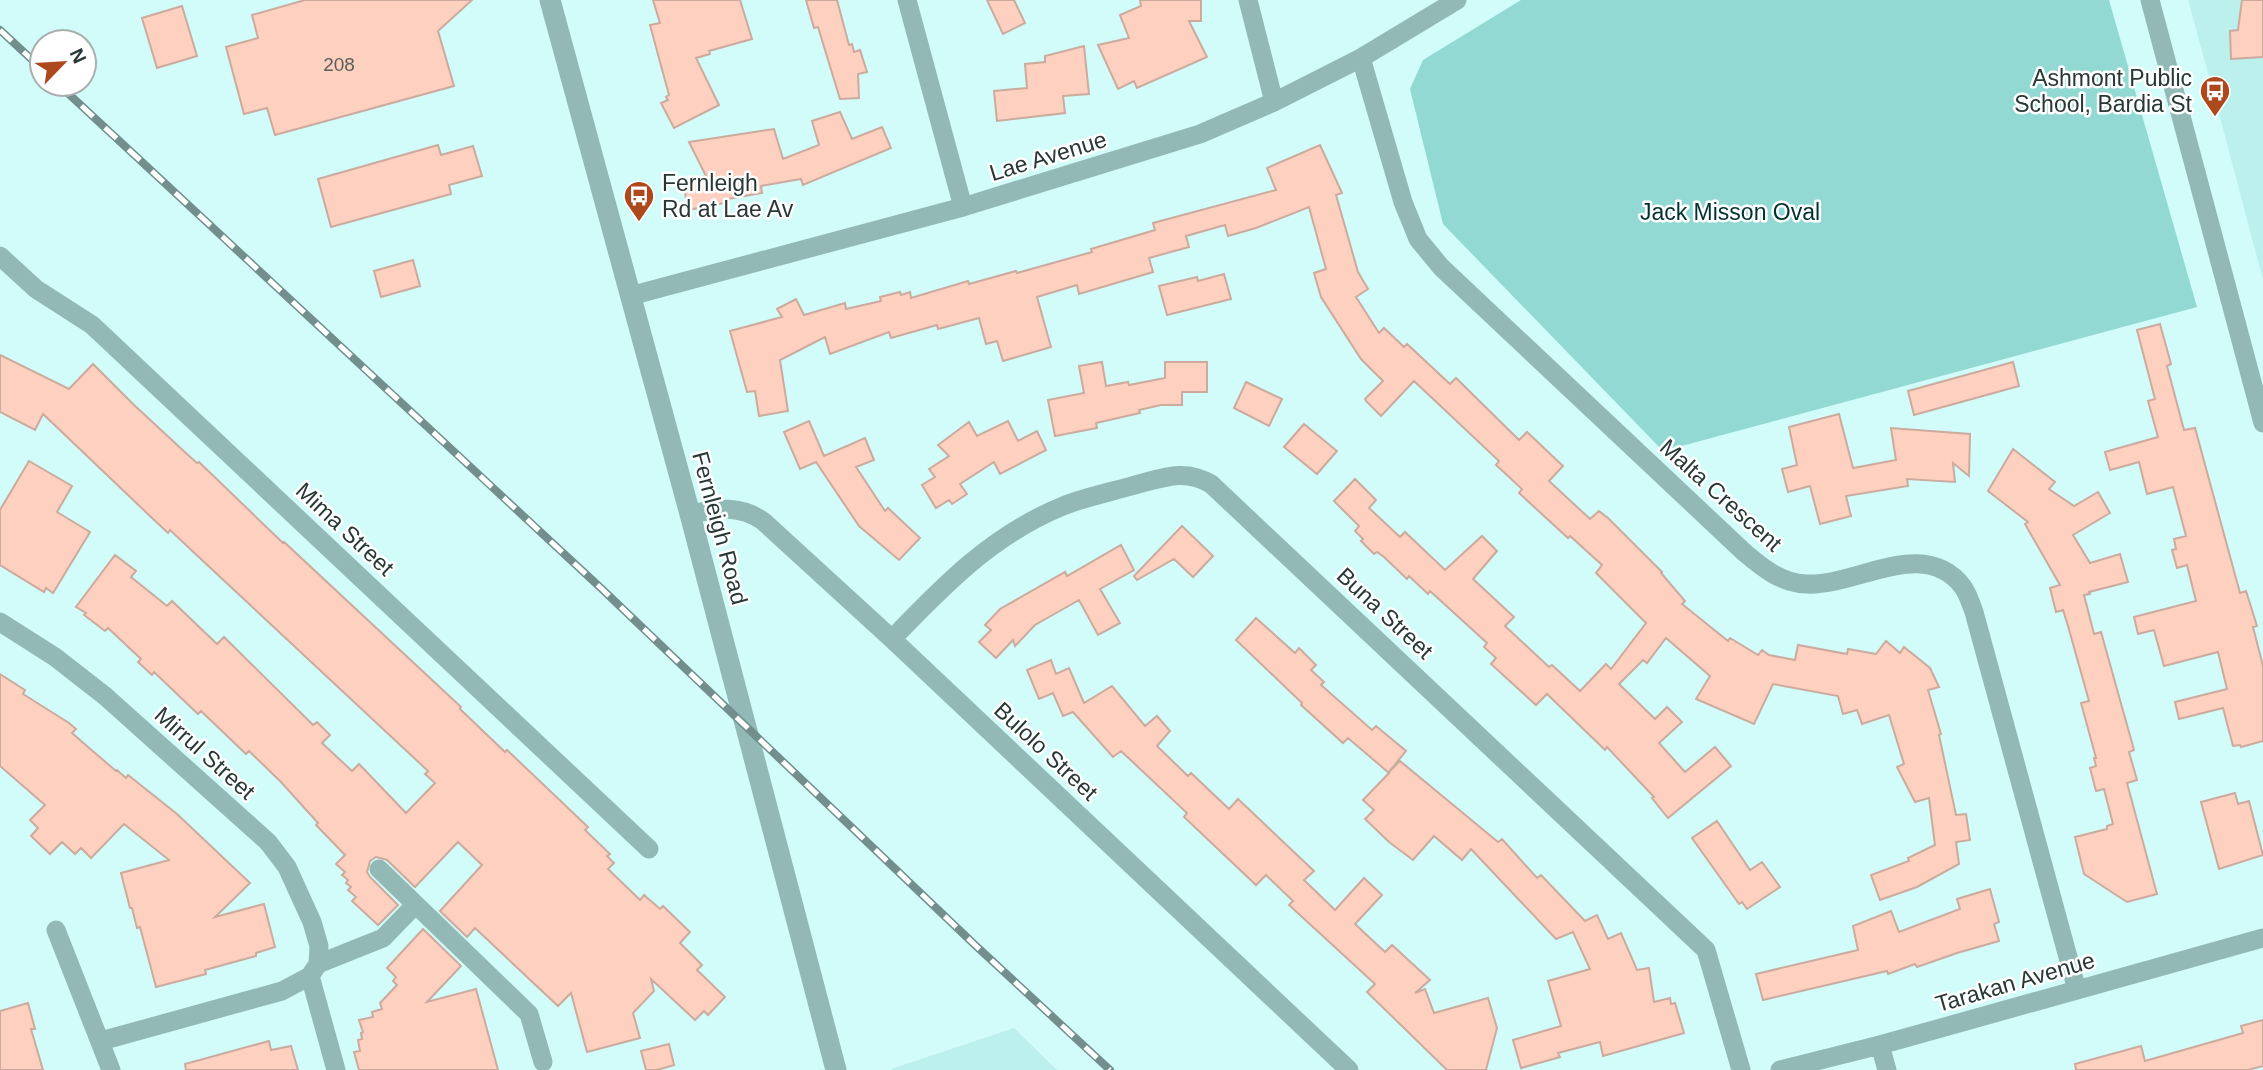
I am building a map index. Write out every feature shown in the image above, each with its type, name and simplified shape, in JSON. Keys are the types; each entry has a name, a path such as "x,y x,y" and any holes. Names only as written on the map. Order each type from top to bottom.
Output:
{"street":[{"name":"Fernleigh Road","path":"550,0 690,514 836,1070"},
{"path":"907,0 963,206"},
{"path":"1248,0 1275,102"},
{"name":"Lae Avenue","path":"629,296 963,206 1200,134 1275,102 1362,58 1457,0"},
{"path":"2150,0 2263,423"},
{"name":"Malta Crescent","path":"1362,58 1403,202 1418,239 1441,267 1745,553 1784,580 1804,584 1825,584 1898,565 1921,563 1946,570 1964,588 1974,612 2077,990"},
{"name":"Mima Street","path":"0,256 36,289 92,325 649,849"},
{"name":"Buna Street","path":"892,639 952,576 1026,523 1102,494 1166,477 1187,474 1198,476 1222,493 1706,950 1741,1070"},
{"name":"Bulolo Street","path":"690,514 727,508 751,512 763,521 1349,1070"},
{"name":"Mirrul Street","path":"0,622 55,657 104,696 268,842 286,867 303,900 319,946 314,970 336,1070"},
{"path":"379,869 530,1014 543,1062"},
{"path":"101,1041 282,991 314,970 383,938 415,905"},
{"path":"56,930 110,1070"},
{"name":"Tarakan Avenue","path":"1780,1070 1880,1045 2263,937"},
{"path":"1880,1045 1887,1070"}],"shaded area":[{"path":"2188,0 2263,0 2263,280 2212,87"},
{"path":"1014,1028 1057,1070 891,1069"}],"green space":[{"name":"Jack Misson Oval","path":"1521,0 2109,0 2197,307 1663,451 1443,224 1410,89 1423,60"}],"building":[{"path":"305,0 472,0 438,31 454,86 275,135 267,108 244,114 226,47 258,38 252,15"},
{"path":"653,0 740,0 752,39 709,51 710,54 696,58 719,105 674,128 661,103 668,100 666,97 669,95 650,25 660,23"},
{"path":"806,0 837,0 849,45 852,44 854,52 860,50 867,72 858,74 859,98 840,99 818,27 814,28"},
{"path":"987,0 1014,0 1025,23 1003,34"},
{"path":"1140,0 1201,0 1201,21 1189,21 1207,57 1137,88 1134,81 1118,89 1098,45 1129,38 1120,15 1141,6"},
{"path":"2242,0 2263,0 2263,57 2231,59 2230,31 2238,30"},
{"path":"182,6 197,56 157,68 142,18"},
{"path":"1084,46 1089,94 1063,96 1065,113 997,121 994,91 1027,88 1025,64 1045,62 1045,56"},
{"path":"840,112 852,139 882,127 891,148 803,185 801,179 761,186 762,193 688,210 683,181 706,176 689,142 774,129 783,159 819,145 812,121"},
{"path":"438,145 441,155 473,146 482,176 449,185 451,194 331,227 318,179"},
{"path":"1320,145 1342,193 1336,195 1358,272 1368,289 1356,297 1379,333 1384,328 1404,347 1407,344 1450,384 1456,378 1519,440 1527,432 1563,466 1549,481 1590,519 1599,511 1608,518 1662,572 1685,601 1682,604 1728,641 1730,638 1758,655 1762,650 1769,655 1795,660 1798,645 1847,654 1848,649 1876,654 1886,641 1900,653 1904,647 1930,668 1939,687 1928,690 1941,734 1939,735 1956,815 1966,814 1970,840 1956,842 1959,864 1917,887 1880,900 1871,875 1909,861 1908,858 1935,845 1929,798 1915,802 1897,767 1904,764 1889,715 1862,724 1857,710 1843,714 1838,696 1773,684 1754,724 1696,699 1710,676 1666,638 1647,663 1643,660 1619,684 1655,719 1667,707 1682,722 1659,743 1685,772 1715,747 1731,766 1668,818 1652,798 1654,797 1607,747 1605,750 1547,694 1536,705 1491,664 1496,658 1484,647 1487,643 1430,591 1428,594 1409,576 1407,579 1384,557 1377,552 1374,554 1361,541 1363,539 1355,531 1359,526 1334,501 1355,479 1376,500 1369,508 1400,537 1405,532 1445,570 1482,536 1497,551 1473,579 1514,617 1505,626 1549,667 1552,665 1580,691 1606,664 1611,669 1646,623 1596,573 1602,565 1519,493 1522,489 1496,465 1499,461 1414,381 1381,416 1366,401 1383,381 1361,359 1321,297 1314,273 1326,269 1309,207 1228,236 1225,225 1186,236 1189,247 1149,258 1153,272 1079,294 1077,285 1037,297 1051,347 1003,361 997,341 986,344 979,318 938,329 937,325 891,338 889,332 830,354 825,337 780,360 788,411 759,416 755,391 747,392 730,331 782,317 777,309 796,299 804,315 845,303 846,309 881,301 880,297 900,292 901,295 910,292 911,298 968,281 969,284 1016,271 1017,273 1092,252 1091,249 1155,230 1153,223 1276,190 1267,168"},
{"path":"413,260 420,286 381,297 374,271"},
{"path":"1224,274 1231,299 1167,315 1159,286 1197,277 1198,281"},
{"path":"2160,324 2171,364 2167,366 2184,430 2195,428 2240,593 2246,591 2257,626 2253,627 2263,666 2263,741 2241,747 2233,746 2223,708 2179,719 2175,702 2227,689 2218,652 2164,666 2154,630 2138,634 2134,617 2196,601 2187,565 2177,568 2172,550 2176,549 2174,539 2186,536 2173,487 2147,494 2139,462 2110,470 2105,452 2158,437 2148,401 2155,399 2137,330"},
{"path":"0,355 69,389 93,364 588,827 585,830 610,854 607,856 614,863 608,869 640,900 644,895 660,909 663,906 690,932 680,943 702,965 697,970 725,997 708,1015 704,1011 695,1020 651,979 654,991 633,1013 640,1038 587,1052 571,993 558,1006 475,928 467,937 440,911 482,865 458,842 415,887 387,860 376,857 370,861 367,872 370,877 398,905 378,925 352,901 356,897 348,890 351,887 342,875 345,872 336,864 345,855 281,782 249,751 246,754 201,711 198,714 154,672 152,675 138,662 141,659 108,628 105,631 76,607 115,555 136,571 131,577 167,606 172,601 217,644 224,637 313,725 317,722 330,735 322,743 352,771 359,764 406,813 435,783 425,774 428,771 170,530 168,533 43,414 35,430 0,412"},
{"path":"1102,362 1106,386 1165,378 1165,362 1207,362 1207,392 1182,392 1182,405 1161,405 1139,410 1140,413 1096,423 1097,428 1055,436 1048,400 1084,393 1079,366"},
{"path":"2013,362 2019,386 1914,415 1908,391"},
{"path":"1246,382 1282,399 1269,426 1234,408"},
{"path":"1839,414 1853,468 1896,460 1891,428 1970,434 1969,476 1953,463 1955,482 1907,479 1908,486 1846,496 1851,516 1820,524 1810,486 1788,492 1782,469 1797,465 1789,427"},
{"path":"809,421 824,456 865,438 874,460 856,467 885,511 888,508 920,538 899,560 859,526 816,462 800,469 784,432"},
{"path":"1008,421 1018,441 1037,431 1046,450 1000,474 994,462 960,484 967,494 952,504 949,500 936,508 922,485 935,477 929,469 949,456 938,445 969,422 977,436"},
{"path":"1304,424 1337,451 1317,474 1284,447"},
{"path":"2013,449 2055,482 2049,489 2074,506 2098,492 2110,513 2073,535 2090,563 2120,554 2128,582 2084,595 2094,634 2101,632 2134,750 2129,752 2137,780 2127,783 2157,894 2127,902 2084,874 2075,837 2107,829 2107,826 2113,824 2104,789 2096,791 2090,768 2096,766 2096,758 2081,703 2089,701 2063,610 2056,612 2050,588 2060,585 2025,524 2028,522 1988,491"},
{"path":"29,461 72,486 57,512 90,532 53,593 46,588 44,592 0,565 0,510"},
{"path":"1182,526 1213,556 1193,577 1174,559 1137,580 1134,576"},
{"path":"1121,545 1134,570 1100,589 1120,623 1098,635 1079,600 1035,625 1015,646 1013,640 996,658 979,642 991,630 985,625 1000,609 1065,572 1067,576"},
{"path":"1256,618 1295,653 1299,648 1316,665 1311,670 1324,682 1321,685 1372,730 1376,726 1406,751 1389,772 1400,761 1498,842 1502,839 1537,878 1541,875 1585,921 1597,915 1608,939 1621,933 1637,970 1649,968 1654,1002 1670,998 1671,1004 1675,1003 1684,1033 1603,1056 1600,1042 1558,1053 1560,1057 1521,1068 1513,1040 1561,1026 1548,981 1590,969 1573,932 1556,939 1471,849 1462,860 1434,836 1413,860 1365,819 1374,810 1363,800 1389,773 1348,738 1343,743 1236,640"},
{"path":"1051,660 1056,674 1069,668 1084,703 1112,686 1145,726 1157,716 1170,731 1157,746 1188,776 1191,773 1229,809 1238,799 1314,871 1304,880 1335,910 1364,878 1382,895 1355,924 1385,952 1392,945 1430,980 1415,993 1425,989 1434,1013 1488,998 1497,1028 1486,1070 1447,1070 1367,992 1375,984 1289,905 1293,901 1266,875 1256,885 1184,817 1187,813 1121,751 1113,757 1073,712 1063,716 1053,693 1039,699 1027,670"},
{"path":"0,674 25,690 23,694 69,723 76,729 72,733 116,771 126,778 128,775 177,814 250,883 215,917 264,904 275,947 256,953 256,956 205,970 206,974 156,987 140,927 137,928 121,873 169,860 124,824 91,858 81,848 75,854 62,842 50,854 31,836 38,828 30,820 45,805 0,766"},
{"path":"2235,793 2238,804 2249,801 2263,855 2219,869 2201,802"},
{"path":"1717,821 1750,870 1762,862 1780,887 1747,909 1742,902 1739,904 1692,838"},
{"path":"1990,889 1999,922 1994,924 1999,941 1917,967 1915,964 1888,974 1887,971 1763,1000 1756,974 1858,950 1853,926 1891,911 1899,932 1960,909 1957,899"},
{"path":"423,929 461,966 427,1002 476,989 498,1070 359,1070 354,1052 360,1051 358,1040 362,1039 359,1020 373,1017 372,1012 382,1009 380,1003 397,985 393,981 396,977 387,968"},
{"path":"28,1003 35,1029 31,1029 43,1070 0,1070 0,1011"},
{"path":"2263,1020 2263,1066 2248,1070 2076,1070 2075,1064 2141,1046 2145,1061 2243,1033 2241,1026"},
{"path":"269,1041 271,1050 291,1046 298,1070 186,1070 185,1064"},
{"path":"669,1044 674,1065 646,1070 641,1051"}],"railway":[{"path":"0,30 28,56"},
{"path":"73,98 603,590 1110,1070"}],"place":[{"name":"Ashmont Public School, Bardia St","path":"2215,118"},
{"name":"Fernleigh Rd at Lae Av","path":"639,223"}]}
